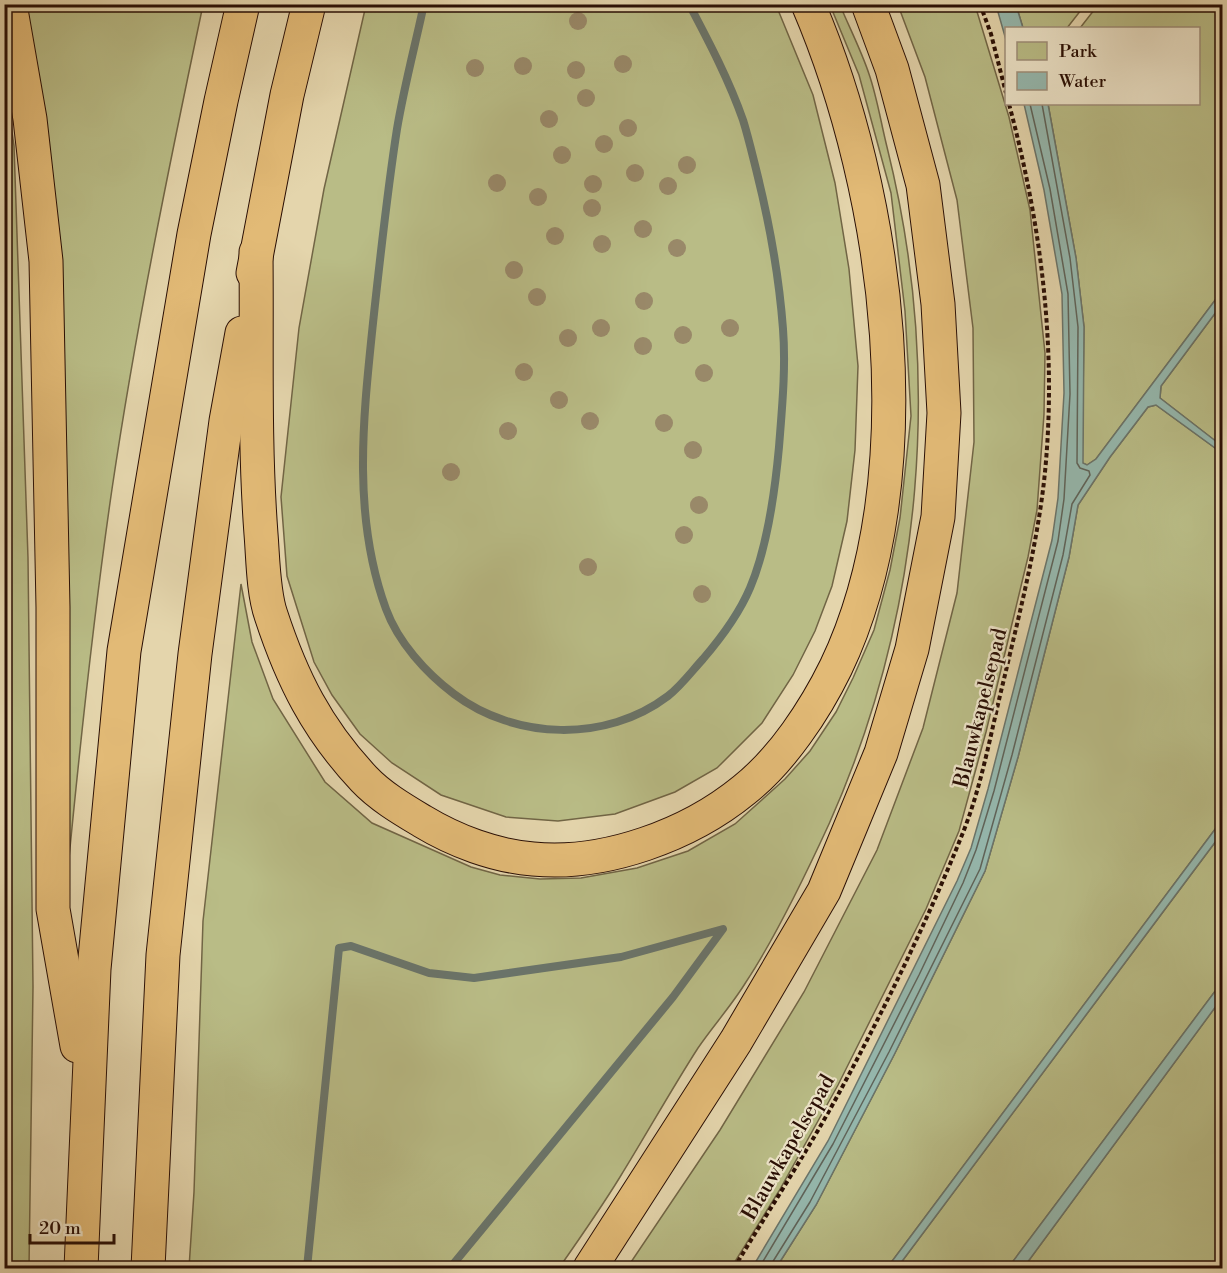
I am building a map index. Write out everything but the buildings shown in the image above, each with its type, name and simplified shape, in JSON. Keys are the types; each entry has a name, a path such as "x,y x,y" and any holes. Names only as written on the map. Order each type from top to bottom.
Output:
{"highway":[{"path":"10,4 30,119 46,261 53,607 53,909 87,1104"},
{"path":"81,1269 94,969 124,651 194,234 243,4"},
{"path":"148,1269 163,954 193,677 226,421 287,95 309,4"},
{"path":"256,252 258,501 268,609 301,693 325,732 366,782 401,809 442,833 484,849 533,859 572,859 647,844 679,831 715,812 747,788 794,735 816,703 837,665 864,595 885,489 889,398 885,310 872,221 847,109 808,4"},
{"path":"590,1269 736,1041 824,891 881,753 912,649 938,517 944,413 938,304 923,185 892,69 868,4"}],"path":[{"path":"980,4 991,34 1005,89"},
{"name":"Blauwkapelsepad","path":"734,1269 838,1094 910,952 963,832 981,771 1033,558 1046,461 1050,382 1046,303 1033,202 1009,105"}],"green space":[{"path":"1016,4 1085,5 1068,27 1023,27"},
{"path":"25,5 203,5 154,247 121,428 105,535 69,858"},
{"path":"366,5 776,5 813,95 835,183 849,269 858,366 855,450 847,521 832,586 815,631 793,675 762,723 717,768 675,792 615,814 558,821 506,817 441,795 392,763 360,734 332,695 314,662 287,576 281,497 299,328 324,189"},
{"path":"830,5 840,5 859,47 879,110 904,232 915,318 918,404 915,490 904,576 886,660 861,743 811,863 769,945 746,982 698,1048 613,1189 559,1268 189,1268 194,1192 203,921 241,584 252,642 273,699 325,782 372,823 471,867 500,875 540,879 581,878 637,868 688,851 735,824 785,779 810,751 836,712 874,630 890,570 900,518 911,416 905,311 891,193 859,75"},
{"path":"898,5 975,5 1009,117 1030,210 1045,353 1044,414 1037,510 986,732 959,831 926,909 838,1085 779,1191 731,1268 627,1268 720,1130 804,992 877,850 923,728 957,593 974,442 973,328 957,200 925,77"},
{"path":"1098,5 1222,5 1222,291 1096,459 1087,465 1082,463 1084,327 1076,258 1048,105 1200,105 1200,27 1081,27"},
{"path":"5,84 14,146 28,558 33,987 29,1268 4,1268"},
{"path":"1222,304 1222,446 1160,398 1161,386"},
{"path":"1156,405 1222,453 1222,820 887,1268 776,1268 816,1205 894,1055 985,871 1018,757 1069,557 1078,505 1110,457 1148,407"},
{"path":"1222,833 1222,982 1008,1268 897,1268"},
{"path":"1222,998 1222,1268 1023,1268 1024,1267"}],"water":[{"path":"996,5 1016,5 1023,27 1005,27 1005,36"},
{"path":"1024,105 1048,105 1076,258 1084,327 1083,463 1087,465 1096,459 1222,291 1222,304 1161,386 1160,398 1222,446 1222,453 1156,405 1148,407 1110,457 1078,505 1069,557 1018,757 985,871 894,1055 816,1205 776,1268 752,1268 828,1141 957,881 971,848 988,789 1052,540 1058,498 1064,393 1062,294 1044,190"},
{"path":"1222,820 1222,833 897,1268 887,1268"},
{"path":"1222,982 1222,998 1024,1267 1008,1268"}],"waterway":[{"path":"424,4 397,129 373,323 366,395 363,467 368,539 375,574 391,621 405,645 433,676 454,694 478,709 504,720 532,727 561,730 589,728 617,722 644,711 677,688 716,643 741,607 756,572 769,519 779,447 784,373 783,329 776,268 765,208 743,120 725,76 689,4"},
{"path":"307,1268 339,948 351,946 429,973 474,978 621,957 723,929 673,997 450,1268"}]}
